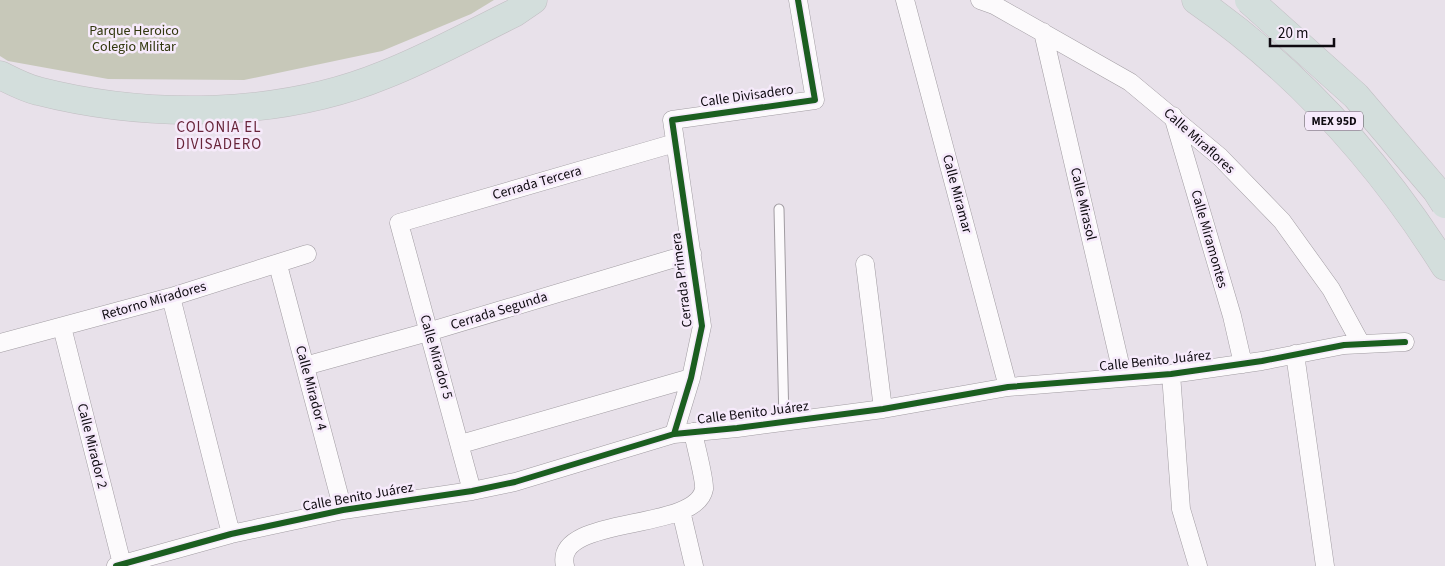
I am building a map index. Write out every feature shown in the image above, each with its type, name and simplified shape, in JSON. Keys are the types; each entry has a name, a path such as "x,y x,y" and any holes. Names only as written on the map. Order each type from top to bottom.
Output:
{"highway":[{"path":"0,75 37,91 151,108 202,110 264,106 331,93 384,76 514,13 534,0"},
{"name":"MEX 95D","path":"1196,0 1250,41 1304,88 1354,142 1394,192 1445,266"},
{"path":"1210,0 1250,28 1340,116 1409,203 1445,254"},
{"path":"1249,0 1356,96 1436,190 1445,204"},
{"name":"MEX 95D","path":"1254,0 1362,104 1413,165 1445,214"}],"street":[{"name":"Calle Divisadero","path":"672,120 815,100 798,0"},
{"name":"Calle Miramar","path":"905,0 1008,387"},
{"name":"Calle Miraflores","path":"980,0 994,5 1130,82 1173,115 1220,157 1282,221 1331,289 1361,344"},
{"name":"Calle Mirasol","path":"1043,32 1123,377"},
{"name":"Calle Miramontes","path":"1173,115 1232,316 1243,364"},
{"name":"Cerrada Primera","path":"672,120 702,326 691,378 674,434"},
{"name":"Cerrada Tercera","path":"399,223 675,143"},
{"name":"Calle Mirador 5","path":"399,223 428,332 461,444 472,491"},
{"name":"Cerrada Segunda","path":"305,366 428,332 692,253"},
{"name":"Retorno Miradores","path":"0,344 171,297 278,265 306,254"},
{"path":"865,264 883,409"},
{"name":"Calle Mirador 4","path":"278,265 343,510"},
{"path":"171,297 231,534"},
{"name":"Calle Mirador 2","path":"62,327 119,565"},
{"name":"Calle Benito Juárez","path":"119,565 231,534 343,510 472,491 515,482 674,434 883,409 1008,387 1171,374 1243,364 1344,345 1404,342"},
{"path":"1295,354 1326,566"},
{"path":"1171,374 1181,509 1198,566"},
{"path":"461,444 691,378"},
{"path":"565,566 564,560 570,545 587,535 681,511 696,503 704,488 693,432"},
{"path":"681,511 694,566"}],"lane":[{"path":"779,209 784,422"}],"green space":[{"name":"Parque Heroico Colegio Militar","path":"0,0 494,0 471,14 382,51 244,80 108,79 8,61 0,56"}],"cycle path":[{"path":"674,434 691,378 702,326 672,120 815,100 798,0"},
{"path":"116,566 231,534 343,510 472,491 515,482 674,434 737,428 883,409 1008,387 1171,374 1262,361 1344,345 1405,342"}],"district":[{"name":"COLONIA EL DIVISADERO","path":"219,136"}]}
